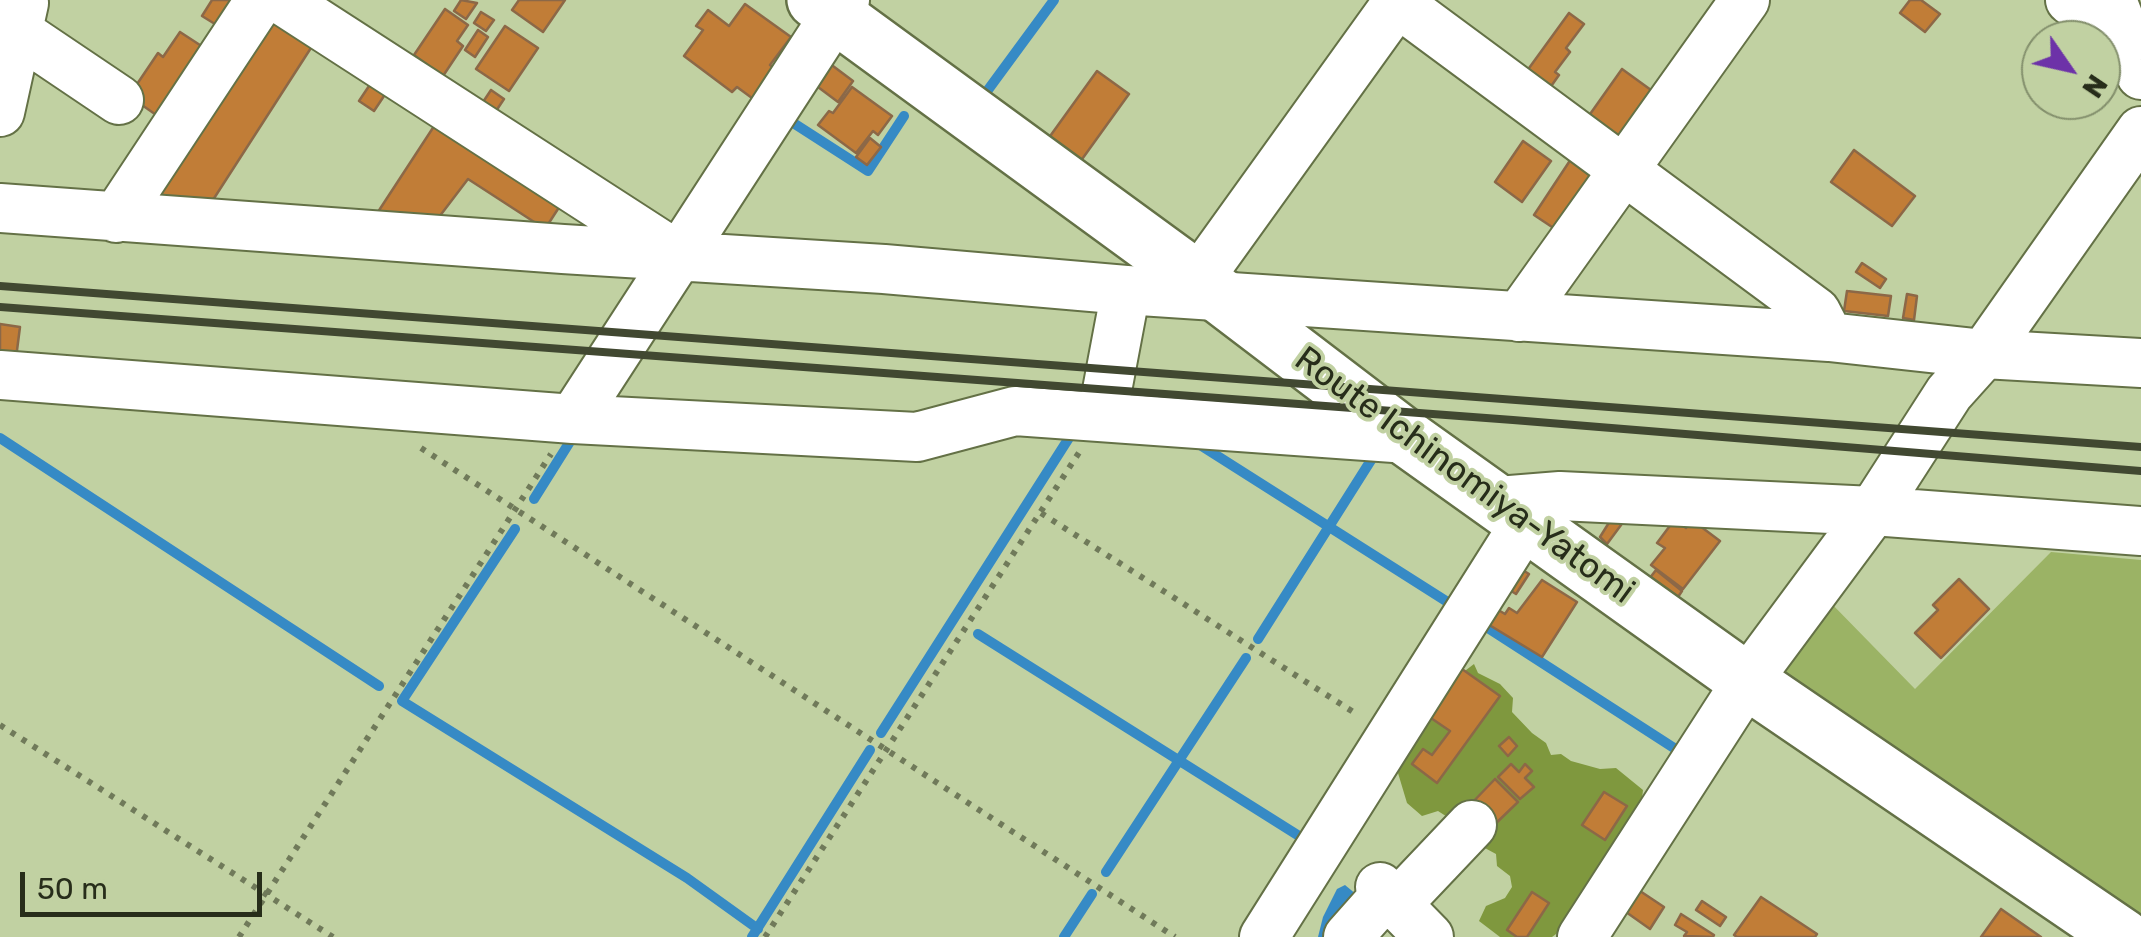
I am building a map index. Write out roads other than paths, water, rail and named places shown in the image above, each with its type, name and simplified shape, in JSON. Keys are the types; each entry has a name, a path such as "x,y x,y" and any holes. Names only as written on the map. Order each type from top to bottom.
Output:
{"main road":[{"name":"Route Ichinomiya-Yatomi","path":"831,5 1408,439 1747,680 2123,937"}],"street":[{"path":"116,218 260,0"},
{"path":"282,0 678,256"},
{"path":"1519,317 1745,0"},
{"path":"2070,0 2127,38"},
{"path":"1208,288 1397,1 1816,312 1829,337"},
{"path":"573,419 831,5"},
{"path":"0,112 21,16 119,100"},
{"path":"1582,937 1747,680 1872,511 1950,393 1984,354 2141,130"},
{"path":"0,208 884,269 1126,290 1208,288 1519,317 2141,363"},
{"path":"1102,417 1126,290"},
{"path":"0,375 573,419 916,436 1015,411 1408,439"},
{"path":"1264,937 1393,737 1512,511 1560,496 1872,511 2141,531"},
{"path":"1348,937 1390,904 1472,825"},
{"path":"1301,937 1390,904"}],"water":[{"path":"1345,885 1357,895 1340,937 1318,937 1337,889"}],"waterway":[{"path":"982,98 1054,0"},
{"path":"784,117 868,171 904,116"},
{"path":"881,733 1074,430"},
{"path":"534,499 576,432"},
{"path":"0,438 379,686"},
{"path":"1197,443 1457,608"},
{"path":"1258,639 1373,457"},
{"path":"515,529 402,701 687,878 758,929"},
{"path":"1488,628 1674,748"},
{"path":"978,634 1307,841"},
{"path":"1106,872 1246,658"},
{"path":"752,937 870,750"},
{"path":"1064,937 1092,894"}],"railway":[{"path":"0,286 2141,447"},
{"path":"0,307 2141,471"}]}
